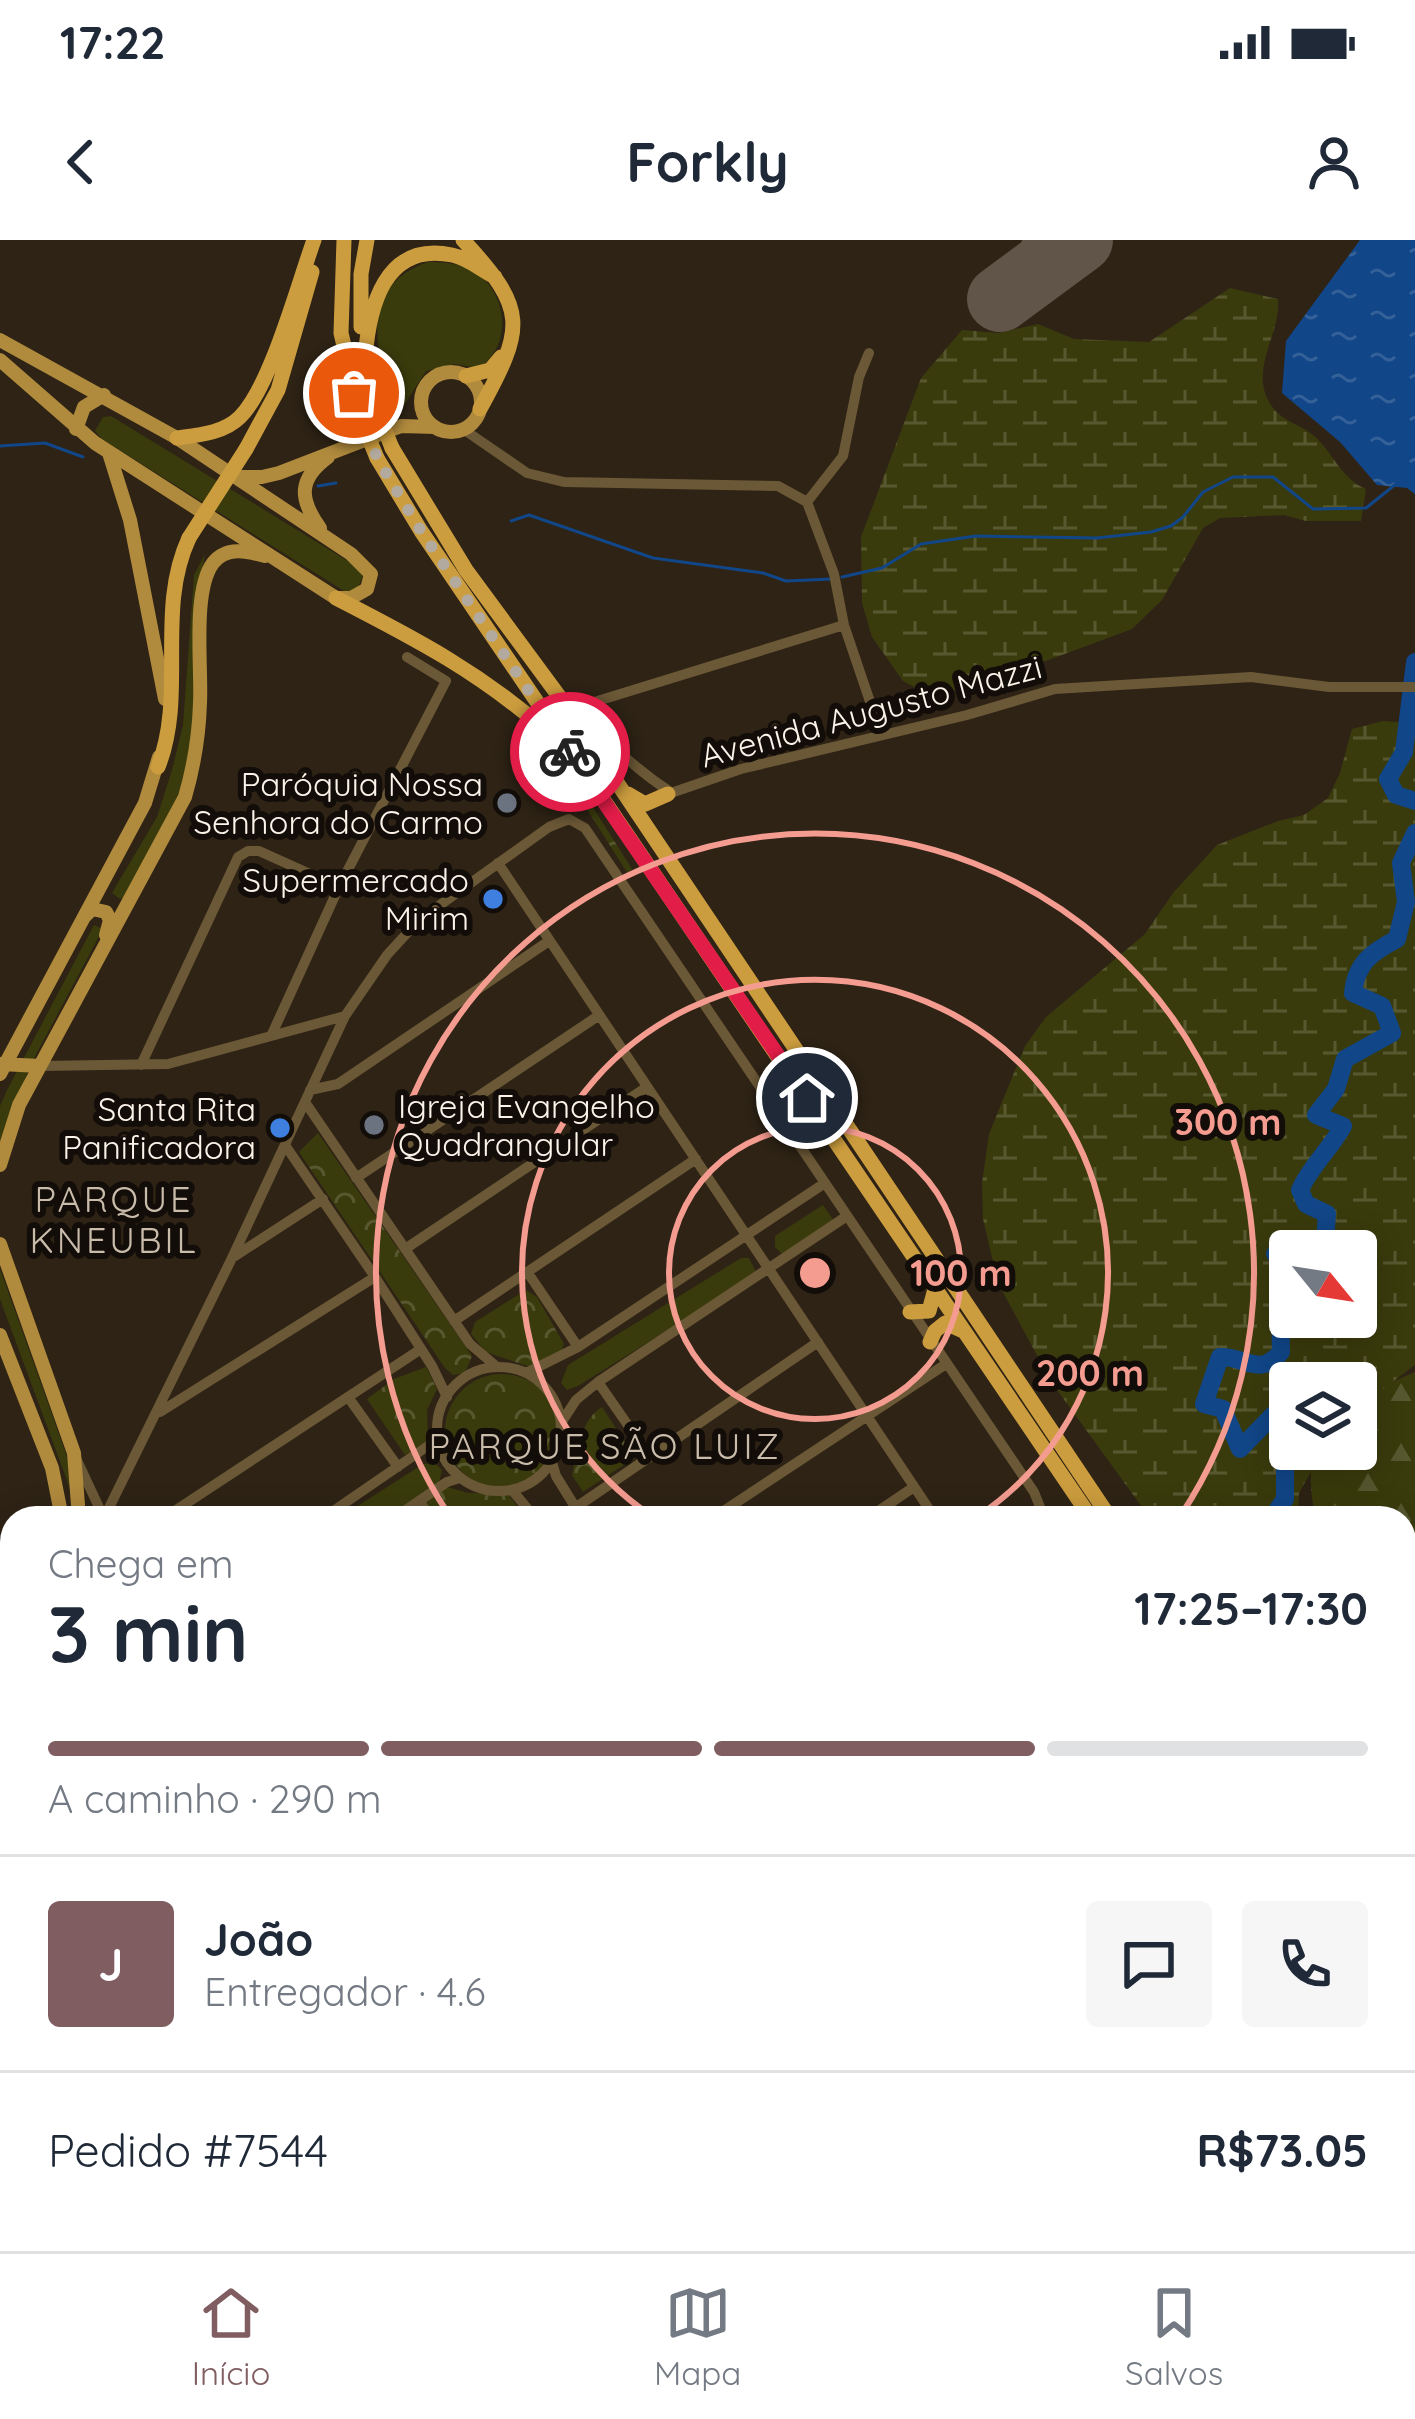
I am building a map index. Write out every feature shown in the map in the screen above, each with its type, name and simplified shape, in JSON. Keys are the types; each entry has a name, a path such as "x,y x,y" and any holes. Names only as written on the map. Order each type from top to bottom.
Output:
{"highway":[{"path":"177,438 212,433 239,419 266,370 317,240"},
{"path":"158,767 170,712 174,583 188,538 278,390 296,337 317,240"},
{"path":"344,240 341,334 362,419 561,699 1102,1506"},
{"path":"367,240 361,274 365,358 384,453 421,531 1083,1506"},
{"path":"463,240 495,277 516,318 511,345 480,409"},
{"path":"365,358 369,316 378,288 394,269 411,259 445,254 495,277"},
{"path":"466,376 490,370 511,345"},
{"path":"336,598 445,654 515,704 570,752"},
{"path":"603,764 638,802 645,804 670,793"},
{"path":"660,851 653,825 655,809 670,793"},
{"path":"910,1312 929,1311 935,1288"},
{"path":"930,1342 934,1331 945,1323 965,1332"}],"main road":[{"path":"0,340 177,438 361,562 371,574 361,595 336,598 109,453 0,360"},
{"path":"237,477 262,478 401,426 446,432 463,429 480,409 478,390 466,376 437,375 401,426"},
{"path":"424,390 422,407 435,427"},
{"path":"76,429 84,407 104,395"},
{"path":"40,1066 2,1067 145,802 158,767 165,703 161,670 130,520 109,453"},
{"path":"328,540 302,493 314,467 332,454"},
{"path":"0,1165 9,1128 40,1066 185,796 197,742 202,604 208,572 232,551 276,558"},
{"path":"79,923 92,908 109,915 98,956"},
{"path":"0,1249 74,1453 78,1506"},
{"path":"0,1335 52,1468 60,1506"}],"street":[{"path":"807,502 843,456 859,377 869,353"},
{"path":"463,429 527,472 564,482 778,486 807,502 881,734"},
{"path":"670,793 606,738 589,716 591,703 844,625"},
{"path":"272,1034 339,887 446,681 407,657"},
{"name":"Avenida Augusto Mazzi","path":"670,793 740,769 967,716 1055,689 1251,677 1415,687"},
{"path":"110,1506 345,1016 402,936 559,821 574,820 585,828 825,1183 1034,1506"},
{"path":"141,1064 238,857 259,850 339,887"},
{"path":"498,863 927,1506"},
{"path":"308,1096 338,1084 549,941"},
{"path":"40,1066 168,1064 345,1016"},
{"path":"356,1178 598,1016"},
{"path":"405,1250 646,1087"},
{"path":"308,1096 356,1178 470,1345 496,1367"},
{"path":"285,1144 375,1276 447,1397"},
{"path":"454,1321 696,1159"},
{"path":"526,1373 578,1347 825,1183"},
{"path":"232,1258 323,1199"},
{"path":"561,1423 576,1400 598,1382 847,1216"},
{"path":"250,1221 255,1231 268,1236"},
{"path":"528,1273 578,1347"},
{"path":"157,1414 375,1276"},
{"path":"588,1506 650,1457 818,1342"},
{"path":"182,1506 421,1349"},
{"path":"731,1506 946,1364"},
{"path":"496,1367 526,1373 553,1398 561,1423 552,1462 534,1481 512,1490 476,1487 448,1465 438,1439 439,1417 447,1397 467,1376 496,1367"},
{"path":"598,1382 650,1457"},
{"path":"348,1397 398,1467"},
{"path":"341,1506 438,1439"},
{"path":"74,1453 98,1506"},
{"path":"552,1462 575,1506"},
{"path":"412,1506 460,1478"},
{"path":"886,1506 914,1487"},
{"path":"512,1490 525,1506"},
{"path":"419,1501 423,1506"}],"green space":[{"path":"428,262 464,267 482,277 497,299 501,337 479,368 454,364 426,371 401,410 383,367 377,325 390,288 405,273"},
{"path":"1230,288 1278,299 1264,367 1266,394 1277,413 1313,435 1350,478 1366,489 1361,521 1306,521 1284,515 1220,518 1203,528 1162,600 1132,629 973,688 928,694 903,681 872,637 862,603 861,537 921,378 962,330 998,333 1038,324 1074,339 1149,342"},
{"path":"111,416 356,566 363,576 356,591 344,591 102,439 95,431 103,417"},
{"path":"205,554 192,730 182,787 157,843 127,896 120,899 112,893 157,817 172,770 183,725 194,575"},
{"path":"1383,721 1415,723 1415,1365 1377,1394 1377,1362 1269,1362 1269,1470 1312,1470 1299,1493 1298,1506 1141,1506 1052,1383 998,1283 983,1219 989,1134 1025,1046 1046,1017 1145,934 1173,893 1217,845 1304,815 1328,798 1352,729"},
{"path":"549,738 632,869 628,874 583,803 539,750"},
{"path":"94,925 103,929 30,1066 0,1145 0,1106"},
{"path":"318,1133 472,1356 465,1373 453,1375 445,1368 299,1152"},
{"path":"823,1205 834,1221 783,1255 775,1247 775,1236"},
{"path":"741,1258 749,1258 757,1274 578,1386 567,1390 561,1383 568,1365"},
{"path":"0,1269 70,1465 75,1502 0,1299"},
{"path":"526,1290 537,1297 564,1344 561,1352 533,1368 486,1352 471,1334 475,1322"},
{"path":"426,1367 437,1389 427,1410 428,1440 405,1455 367,1399 394,1379"},
{"path":"1415,1372 1415,1506 1313,1506 1312,1470 1377,1470 1377,1394"},
{"path":"502,1374 524,1378 543,1390 555,1409 559,1431 555,1453 543,1472 524,1484 502,1488 480,1484 461,1472 449,1453 445,1431 449,1409 461,1390 480,1378"},
{"path":"602,1407 633,1454 583,1492 572,1475 576,1456 584,1428"},
{"path":"435,1463 442,1470 439,1483 405,1506 358,1506 423,1464"},
{"path":"447,1487 508,1494 517,1506 428,1506 425,1502"}],"water":[{"path":"1360,240 1415,240 1415,494 1407,488 1377,485 1340,442 1282,393 1286,341"}],"waterway":[{"path":"0,446 45,443 83,457"},
{"path":"842,577 882,568 921,544 976,536 1097,538 1151,532 1171,526 1203,492 1233,477 1273,477 1313,509 1366,508 1396,484"},
{"path":"318,486 336,483"},
{"path":"511,521 529,515 653,558 763,573 786,581 832,579"},
{"path":"1415,662 1404,752 1388,779 1396,795 1415,801"},
{"path":"1326,1230 1327,1214 1306,1204 1300,1190 1343,1126 1316,1115 1336,1089 1345,1059 1392,1033 1382,1006 1353,993 1367,960 1397,939 1406,902 1401,863 1415,833"},
{"path":"1270,1362 1281,1352 1281,1338"},
{"path":"1269,1362 1259,1365 1220,1357 1204,1404 1223,1409 1240,1449 1269,1419"},
{"path":"1280,1506 1285,1499 1285,1470"}],"taxiway":[{"path":"1025,281 1036,240"}],"runway":[{"path":"1000,299 1080,240"}],"way so far":[{"path":"354,393 377,458 570,752"}],"place":[{"name":"Paróquia Nossa Senhora do Carmo","path":"507,803"},
{"name":"Supermercado Mirim","path":"493,899"},
{"name":"Igreja Evangelho Quadrangular","path":"374,1125"},
{"name":"Santa Rita Panificadora","path":"280,1128"}],"district":[{"name":"PARQUE KNEUBIL","path":"114,1220"},
{"name":"PARQUE SÃO LUIZ","path":"605,1446"}],"route":[{"path":"570,752 807,1098"}]}
